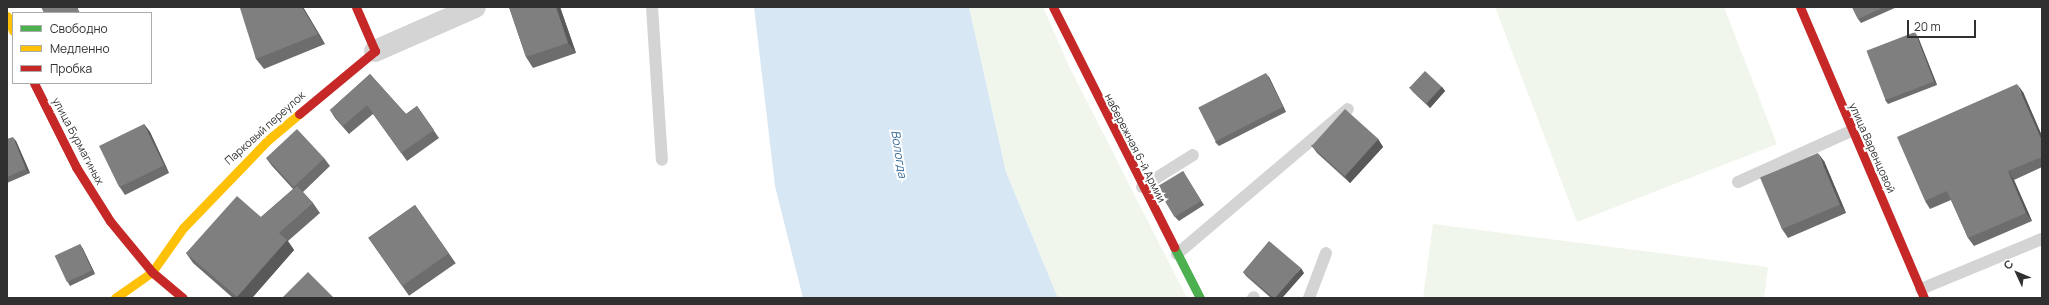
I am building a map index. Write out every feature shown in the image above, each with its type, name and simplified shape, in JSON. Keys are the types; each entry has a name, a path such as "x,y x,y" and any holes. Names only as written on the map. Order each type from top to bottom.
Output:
{"street":[{"path":"356,7 375,51 475,7"},
{"name":"набережная 6-й Армии","path":"1053,7 1142,187 1200,298"},
{"name":"улица Варенцовой","path":"1800,7 1851,131 1922,294"},
{"path":"7,16 12,28"},
{"name":"Парковый переулок","path":"152,272 183,228 223,183 274,134 375,51"},
{"name":"улица Бурмагиных","path":"34,84 76,167 110,221 152,272 183,298"},
{"path":"114,298 152,272"}],"lane":[{"path":"652,7 662,160"},
{"path":"1177,254 1348,109"},
{"path":"1738,182 1851,131"},
{"path":"1142,187 1193,156"},
{"path":"1922,294 2042,239"},
{"path":"1309,298 1326,253"}],"shaded area":[{"path":"969,7 1043,7 1069,66 1187,298 1058,298 1006,172"},
{"path":"1495,7 1724,7 1777,144 1577,222"},
{"path":"1433,224 1768,267 1764,298 1423,298"}],"water":[{"name":"Вологда","path":"754,7 969,7 1006,172 1058,298 803,298 775,186"}],"building":[{"path":"41,7 77,7 80,12 44,12"},
{"path":"302,7 318,34 256,59 240,8"},
{"path":"509,7 556,7 568,43 526,57"},
{"path":"1852,7 1884,7 1858,19"},
{"path":"1915,32 1934,81 1885,100 1866,51"},
{"path":"1425,71 1442,87 1426,104 1409,88"},
{"path":"1266,73 1283,107 1216,141 1198,108"},
{"path":"370,74 406,114 417,106 434,130 401,153 367,105 343,126 330,110"},
{"path":"2017,84 2042,141 2042,157 2008,171 2026,213 1968,238 1947,191 1925,201 1897,137"},
{"path":"1345,109 1378,139 1345,176 1312,146"},
{"path":"144,124 164,165 119,187 99,146"},
{"path":"297,129 324,158 294,187 266,158"},
{"path":"13,137 26,169 7,177 7,139"},
{"path":"1818,153 1840,205 1782,229 1760,178"},
{"path":"1183,171 1201,201 1174,217 1156,187"},
{"path":"297,186 313,203 279,233 287,240 237,297 186,253 237,196 261,217"},
{"path":"415,205 449,253 402,286 368,238"},
{"path":"1269,241 1301,268 1275,298 1243,272"},
{"path":"80,244 92,270 67,282 55,256"},
{"path":"308,272 334,298 282,298"}],"traffic: fast":[{"path":"1174,247 1200,298"}],"traffic: slow":[{"path":"7,16 12,28"},
{"path":"115,298 152,272 183,228 268,140 299,114"}],"traffic: jam":[{"path":"299,114 375,51 356,7"},
{"path":"1053,7 1174,247"},
{"path":"1800,7 1924,298"},
{"path":"34,84 76,167 110,221 152,272 183,298"}]}
